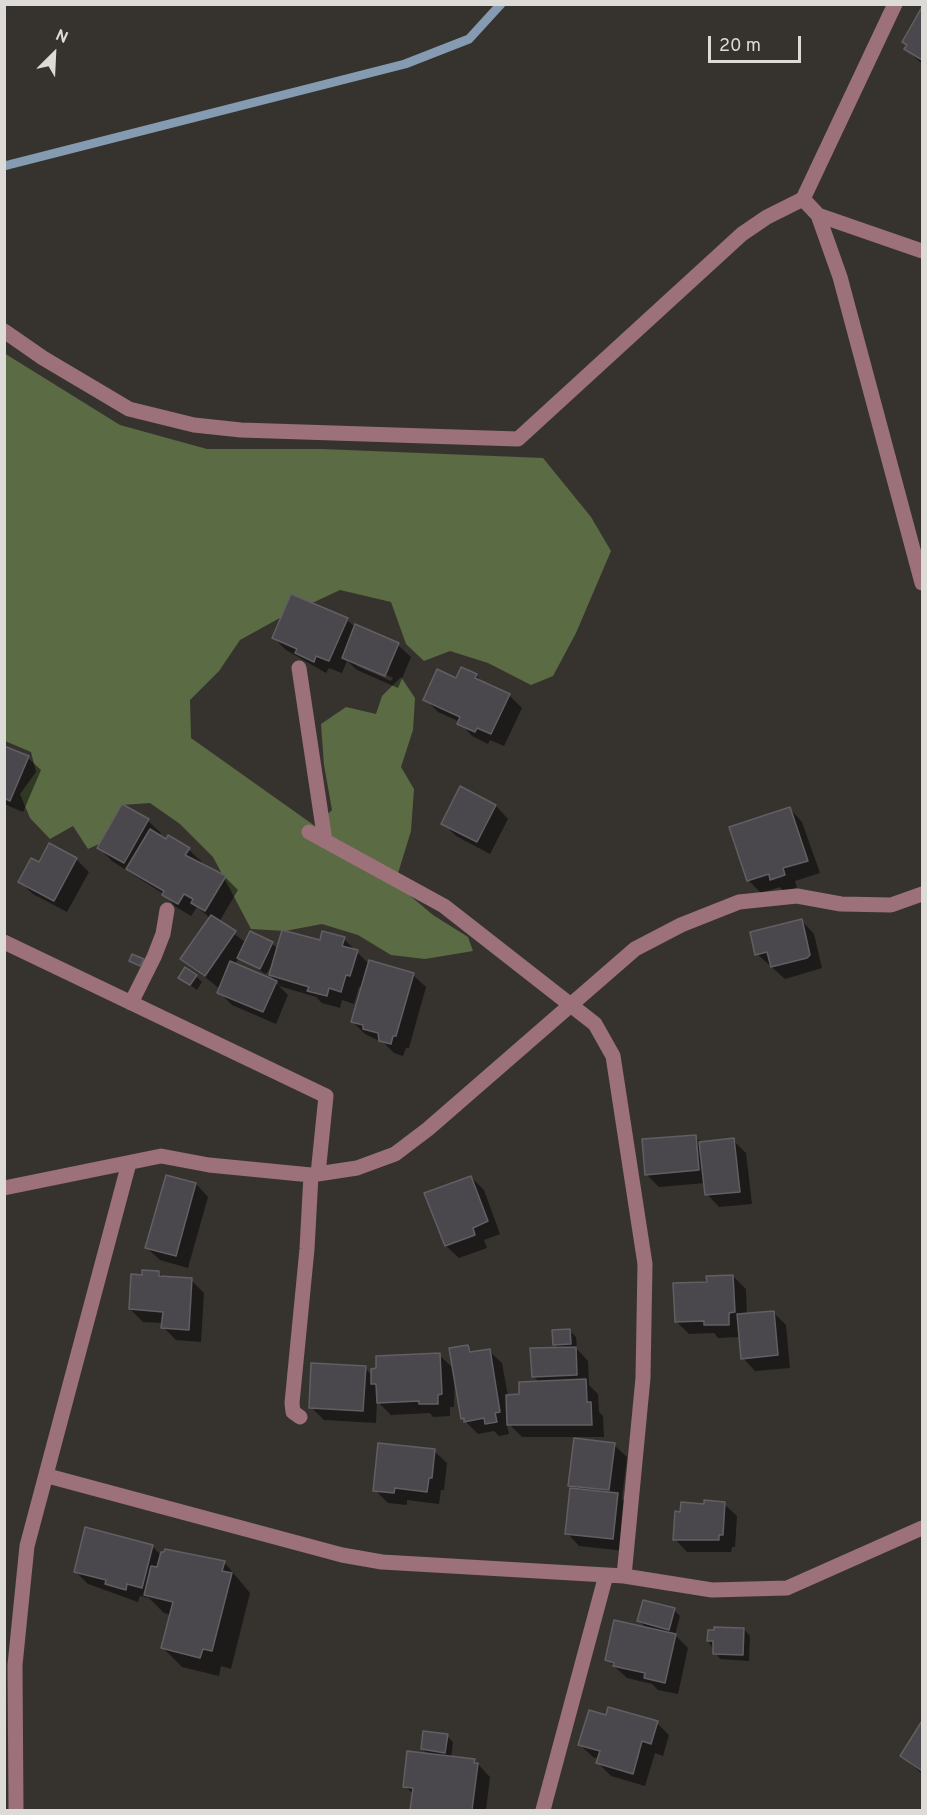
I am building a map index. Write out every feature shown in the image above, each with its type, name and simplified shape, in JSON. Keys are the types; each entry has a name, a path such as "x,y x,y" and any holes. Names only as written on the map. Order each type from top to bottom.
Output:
{"street":[{"path":"4,331 43,358 129,409 194,425 240,430 518,439 742,234 803,199 895,4"},
{"path":"803,199 818,215 840,277 922,583"},
{"path":"818,215 922,251"},
{"path":"299,668 325,841"},
{"path":"309,832 444,906 595,1024 613,1056 645,1264 643,1378 624,1576"},
{"path":"4,1188 161,1156 208,1165 314,1174 357,1168 395,1154 428,1129 635,949 681,925 739,902 797,896 841,904 891,905 922,894"},
{"path":"131,1003 163,934 167,910"},
{"path":"4,942 326,1096 314,1174 292,1403 293,1412 300,1417"},
{"path":"16,1810 15,1665 27,1546 48,1476 129,1163"},
{"path":"48,1476 352,1557 382,1562 624,1576 712,1590 787,1588 922,1528"},
{"path":"543,1810 606,1575"}],"green space":[{"path":"4,353 120,425 207,449 322,449 543,458 591,517 611,551 576,633 553,676 531,685 488,663 450,651 424,661 406,644 391,602 340,590 240,640 219,671 190,700 191,738 315,826 332,810 324,765 321,724 346,707 376,714 382,696 401,677 415,698 413,730 401,767 414,789 411,831 395,883 433,915 468,937 473,951 425,959 391,955 358,935 322,924 285,931 251,929 213,857 180,824 150,803 121,805 112,838 88,849 73,826 50,839 30,818 20,794 36,772 31,752 5,741"}],"building":[{"path":"922,7 922,60 904,49 907,45 902,42"},
{"path":"291,594 348,618 329,661 316,656 314,662 295,653 297,649 272,638"},
{"path":"355,624 399,643 385,676 342,658"},
{"path":"461,667 477,674 475,678 510,694 491,734 477,728 475,732 457,724 460,717 423,700 437,669 456,678"},
{"path":"4,746 29,756 10,801 4,798"},
{"path":"460,786 496,805 477,842 441,824"},
{"path":"122,804 149,819 124,863 97,848"},
{"path":"790,807 808,861 783,868 785,875 770,880 769,874 747,881 729,827"},
{"path":"150,829 166,839 168,835 190,848 185,855 226,876 205,911 191,903 193,899 184,894 178,904 162,895 164,891 126,869"},
{"path":"49,843 77,858 54,901 18,882 31,858 39,862"},
{"path":"211,915 236,931 205,976 180,959"},
{"path":"802,919 810,955 807,958 771,967 767,952 755,955 750,932"},
{"path":"282,930 320,940 322,931 345,937 342,946 358,950 350,976 346,975 341,992 329,988 327,996 307,991 309,987 269,975"},
{"path":"250,931 273,942 260,969 237,958"},
{"path":"132,954 144,959 140,966 129,961"},
{"path":"369,960 414,973 396,1036 393,1036 391,1044 379,1041 378,1033 363,1029 363,1025 351,1022"},
{"path":"230,961 277,981 263,1012 217,993"},
{"path":"185,967 197,975 190,985 178,978"},
{"path":"696,1135 699,1170 645,1175 642,1139"},
{"path":"734,1138 740,1192 705,1195 699,1142"},
{"path":"166,1175 196,1183 176,1256 145,1248"},
{"path":"471,1176 488,1221 473,1228 475,1235 445,1246 424,1193"},
{"path":"142,1270 159,1271 159,1276 192,1278 189,1330 161,1328 163,1312 129,1309 131,1274 142,1275"},
{"path":"733,1275 735,1312 729,1313 729,1325 704,1325 704,1321 675,1322 673,1283 707,1282 706,1276"},
{"path":"774,1311 778,1355 741,1359 737,1314"},
{"path":"570,1329 571,1344 553,1345 552,1330"},
{"path":"468,1345 470,1352 490,1349 500,1412 495,1413 497,1422 485,1424 484,1418 464,1422 464,1418 461,1419 449,1348"},
{"path":"576,1347 577,1375 532,1377 530,1348"},
{"path":"440,1353 442,1394 438,1395 438,1404 419,1404 419,1401 377,1403 376,1384 371,1384 371,1369 376,1368 376,1356"},
{"path":"311,1363 366,1366 363,1411 309,1408"},
{"path":"586,1379 587,1402 591,1402 592,1425 507,1425 506,1395 519,1394 519,1382"},
{"path":"574,1438 615,1443 609,1490 568,1486"},
{"path":"378,1443 435,1449 432,1478 429,1478 427,1492 395,1488 394,1493 373,1491"},
{"path":"570,1488 618,1493 613,1539 565,1534"},
{"path":"704,1500 725,1502 723,1535 719,1535 719,1540 673,1540 675,1511 680,1512 681,1502 704,1504"},
{"path":"85,1527 153,1545 142,1588 127,1584 126,1590 105,1584 106,1580 74,1572"},
{"path":"165,1549 225,1561 222,1571 232,1573 212,1651 203,1649 200,1658 161,1648 173,1602 144,1595 151,1566 157,1567 161,1552"},
{"path":"643,1600 675,1608 669,1630 637,1621"},
{"path":"614,1620 676,1634 665,1683 644,1678 645,1673 613,1666 614,1663 605,1660"},
{"path":"714,1627 744,1628 743,1655 713,1654 713,1641 707,1641 708,1630 714,1630"},
{"path":"608,1707 658,1721 651,1744 642,1741 633,1774 596,1763 600,1751 578,1745 589,1710 606,1715"},
{"path":"922,1721 922,1771 900,1756"},
{"path":"423,1731 448,1734 445,1753 421,1749"},
{"path":"407,1751 475,1759 474,1763 478,1763 472,1810 410,1810 413,1788 403,1787"}],"waterway":[{"path":"4,166 405,64 469,39 501,4"}]}
